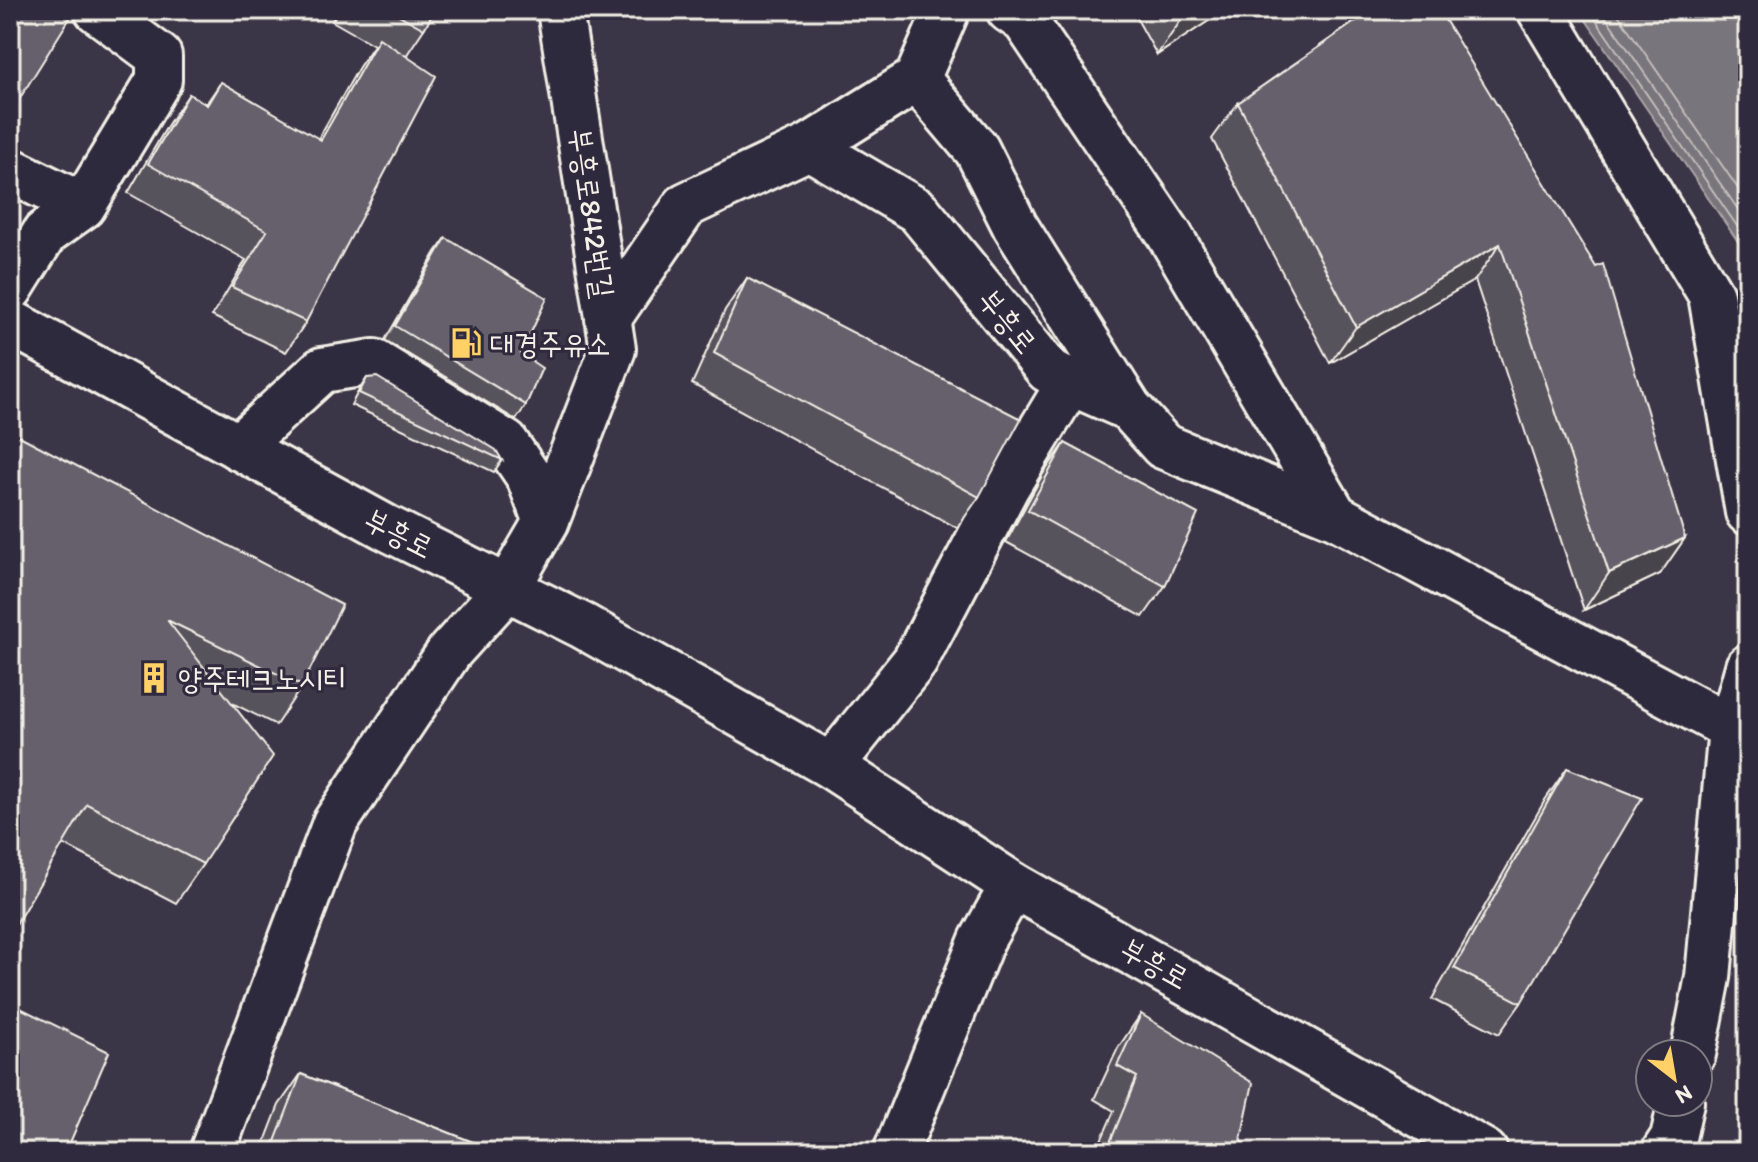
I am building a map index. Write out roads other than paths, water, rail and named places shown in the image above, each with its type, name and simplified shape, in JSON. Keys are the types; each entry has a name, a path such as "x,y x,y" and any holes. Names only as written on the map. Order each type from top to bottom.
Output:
{"street":[{"path":"10,289 45,233 83,206 159,80 159,56 97,10"},
{"name":"부흥로842번길","path":"212,1152 335,823 450,651 508,587 546,522 613,349 560,10"},
{"path":"608,319 686,205 809,147 917,79 947,10"},
{"path":"1009,10 1025,21 1169,234 1335,516"},
{"path":"1540,10 1711,295 1748,512"},
{"path":"917,79 977,150 1015,226 1129,408 1163,446 1335,516 1731,728"},
{"name":"부흥로","path":"809,147 918,211 1048,370 1129,408"},
{"path":"10,170 83,206"},
{"name":"부흥로","path":"10,322 385,527 508,587 831,766 1013,885 1485,1152"},
{"path":"238,447 322,370 374,362 506,443 529,477 546,522"},
{"path":"831,766 915,661 1007,486 1070,382"},
{"path":"1696,1038 1708,977 1731,728 1748,667"},
{"path":"896,1152 982,940 1013,885"},
{"path":"1664,1152 1673,1138 1677,1118"}],"water":[{"path":"1579,10 1748,10 1748,256"}],"place":[{"name":"대경주유소","path":"466,343"},
{"name":"양주테크노시티","path":"154,678"}]}
